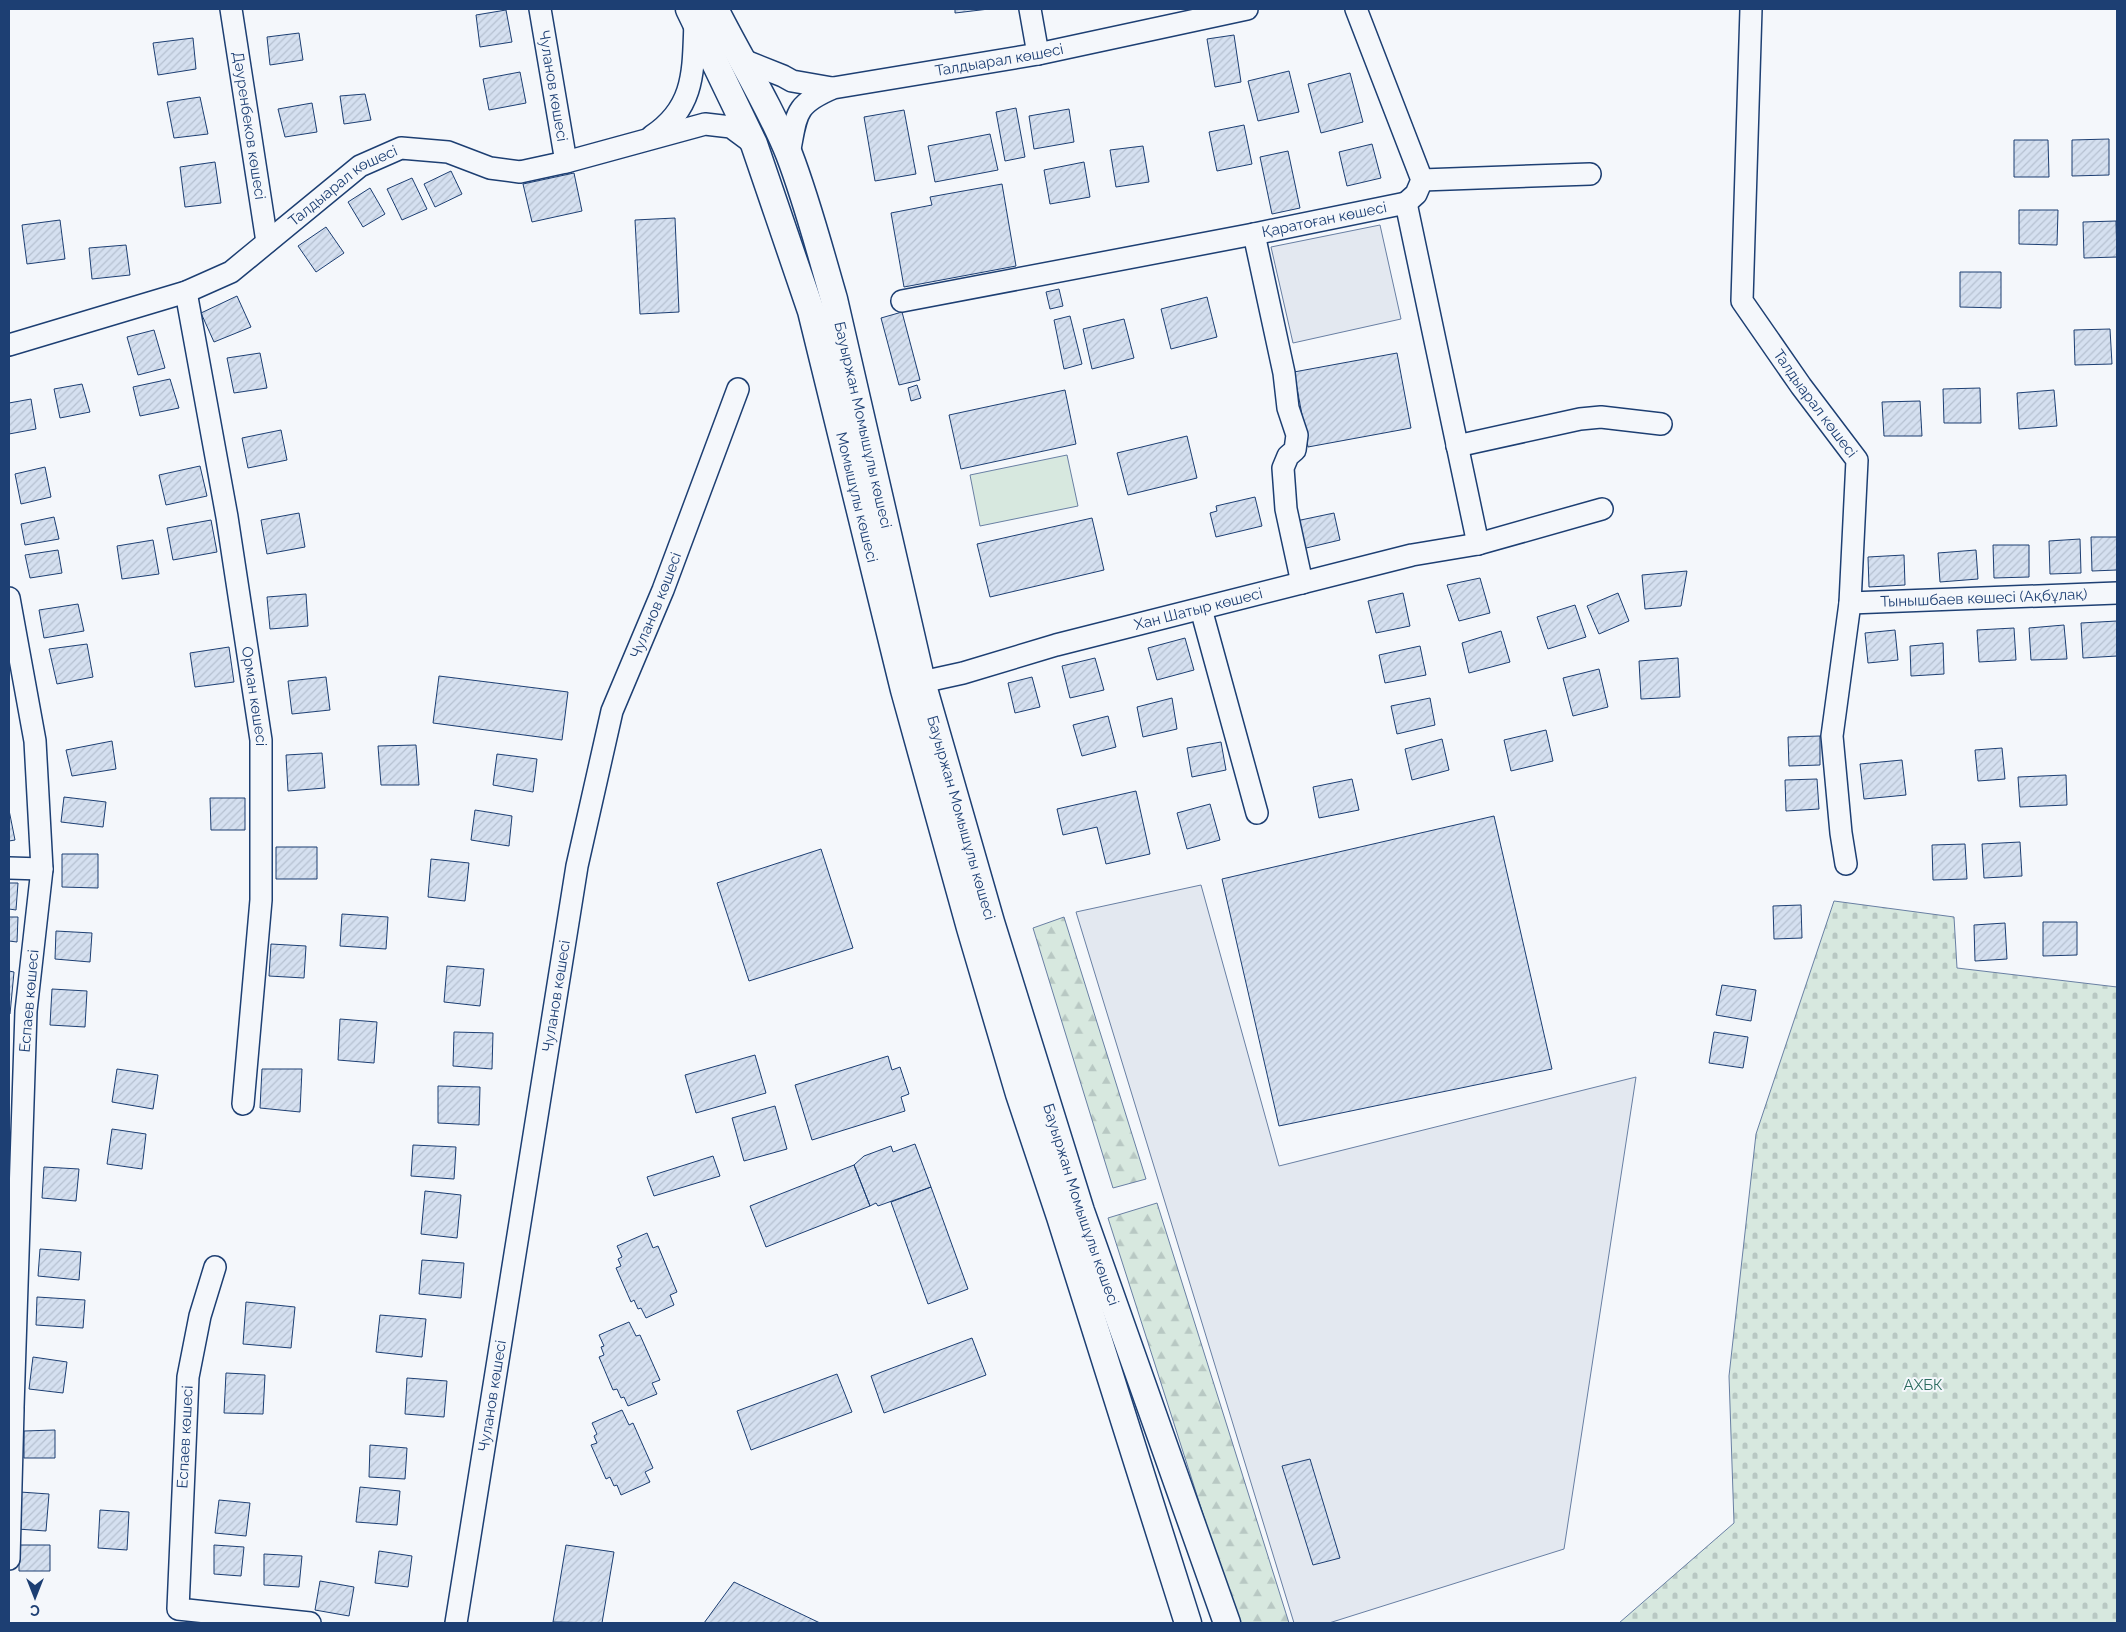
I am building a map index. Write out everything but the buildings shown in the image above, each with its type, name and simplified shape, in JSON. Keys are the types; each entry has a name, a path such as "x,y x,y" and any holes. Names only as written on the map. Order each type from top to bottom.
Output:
{"main road":[{"name":"Бауыржан Момышұлы көшесі","path":"707,13 743,60 789,154 834,299 922,682 991,922 1081,1212 1227,1623"},
{"name":"Момышұлы көшесі","path":"707,13 811,311 904,690 950,853"},
{"name":"Бауыржан Момышұлы көшесі","path":"950,853 1019,1094 1060,1217 1188,1623"}],"street":[{"name":"Дәуренбеков көшесі","path":"231,9 267,242"},
{"name":"Чуланов көшесі","path":"540,9 566,162"},
{"path":"1030,9 1038,54"},
{"name":"Талдыарал көшесі","path":"789,154 797,116 803,105 814,96 833,88 1038,54 1247,9"},
{"path":"1356,9 1422,180 1416,194 1406,203"},
{"name":"Талдыарал көшесі","path":"1751,9 1742,301 1801,386 1857,460 1850,603 1832,736 1841,833 1846,864"},
{"path":"646,140 662,130 675,117 688,92 707,13"},
{"path":"743,60 792,81 833,88"},
{"name":"Талдыарал көшесі","path":"9,345 186,292 231,272 360,166 401,148 448,152 490,168 520,172 566,162 705,124 730,127 754,144"},
{"path":"1422,180 1590,174"},
{"name":"Қаратоған көшесі","path":"902,301 1406,203 1478,544"},
{"path":"1254,234 1284,373 1288,408 1297,435 1295,450 1288,456 1283,468 1286,509 1302,583"},
{"name":"Орман көшесі","path":"186,292 228,526 261,740 261,900 243,1104"},
{"name":"Чуланов көшесі","path":"456,1623 577,866 612,711 664,590 738,389"},
{"path":"1457,446 1580,419 1601,417 1660,424"},
{"name":"Хан Шатыр көшесі","path":"922,682 963,673 1056,645 1412,555 1478,544 1602,510"},
{"name":"Тынышбаев көшесі (Ақбұлақ)","path":"1850,603 2117,592"},
{"name":"Еспаев көшесі","path":"9,598 35,741 42,869 26,1011 11,1416 9,1559"},
{"path":"1201,609 1257,813"},
{"path":"9,868 42,869"},
{"name":"Еспаев көшесі","path":"181,1614 188,1377 200,1316 215,1267"},
{"path":"181,1614 310,1623"}],"green space":[{"path":"1067,455 1078,506 980,526 970,475"},
{"name":"АХБК","path":"1834,901 1954,917 1957,968 2117,987 2117,1623 1619,1623 1734,1523 1729,1376 1756,1134"},
{"path":"1064,917 1146,1179 1113,1188 1033,928"},
{"path":"1157,1203 1289,1623 1238,1623 1108,1218"}],"shaded area":[{"path":"1380,225 1401,319 1293,343 1271,247"},
{"path":"1201,885 1279,1166 1636,1077 1564,1549 1329,1623 1294,1623 1076,912"}]}
